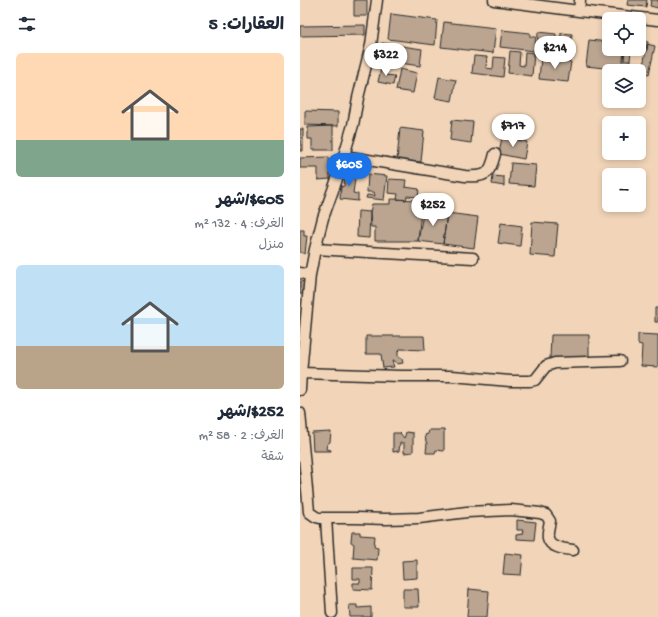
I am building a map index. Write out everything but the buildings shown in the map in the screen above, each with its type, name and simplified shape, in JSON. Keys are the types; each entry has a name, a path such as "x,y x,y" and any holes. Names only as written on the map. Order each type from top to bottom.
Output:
{"street":[{"path":"300,390 305,274 315,249 323,218 353,125 371,45 377,0"},
{"path":"494,0 658,20"},
{"path":"579,11 580,0"},
{"path":"344,156 478,177 487,173 492,166 495,154"},
{"path":"315,249 473,258"},
{"path":"301,373 452,376 530,382 536,380 546,366 555,362 620,361"},
{"path":"300,413 304,495 309,512 316,517 386,520 419,518 467,512 511,510 540,513 546,515 550,521 548,538 552,545 561,549 573,550"},
{"path":"326,518 332,613"}]}
